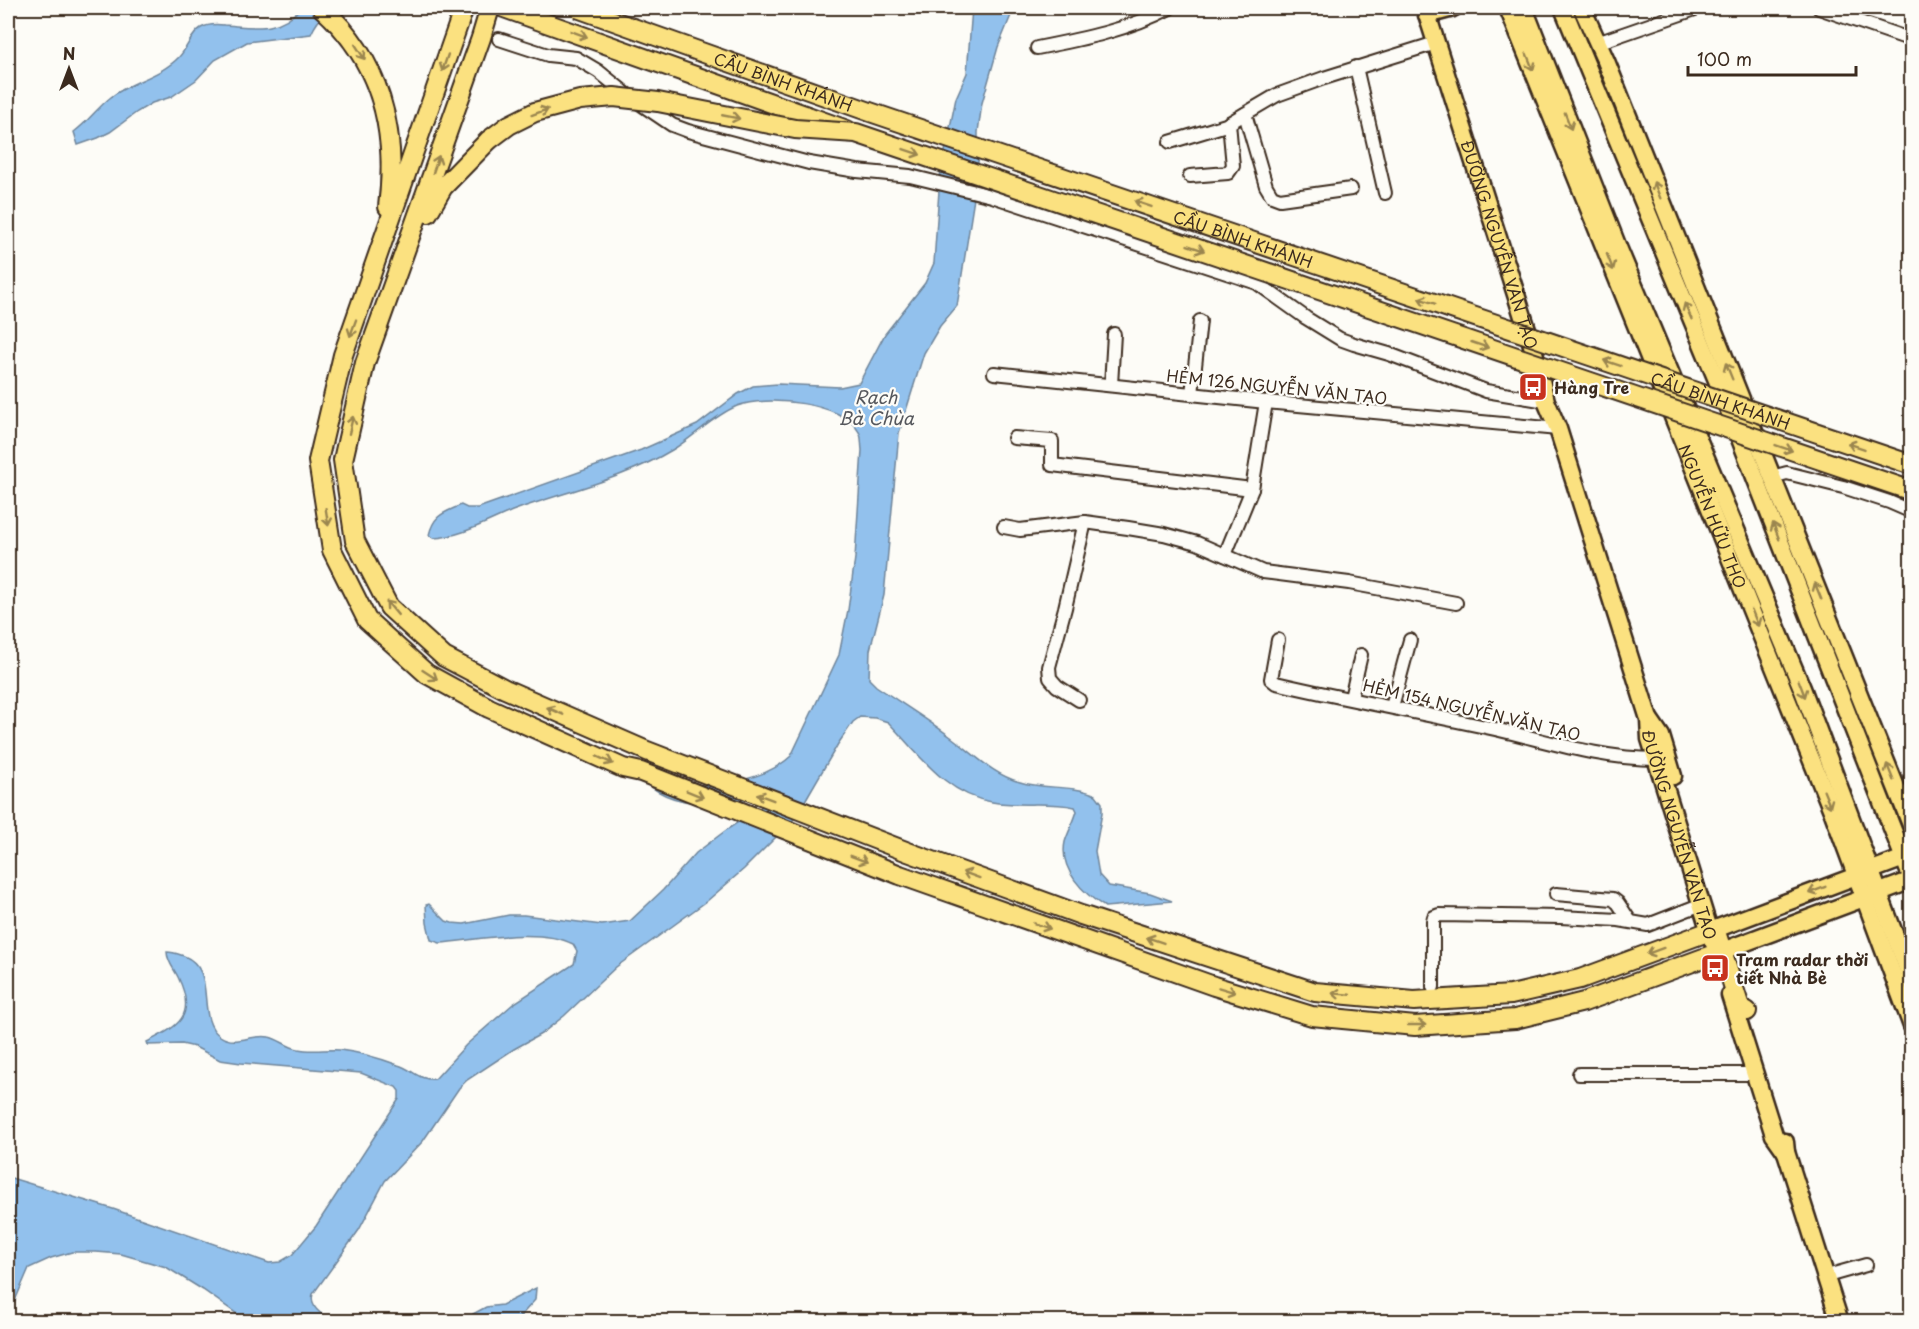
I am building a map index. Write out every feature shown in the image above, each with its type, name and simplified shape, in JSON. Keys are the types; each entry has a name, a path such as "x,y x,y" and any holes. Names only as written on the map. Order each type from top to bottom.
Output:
{"highway":[{"path":"322,8 349,36 367,63 379,90 388,126 391,176 388,205 372,273"},
{"path":"464,8 343,355 318,461 332,550 367,620 427,674 489,708 623,768 641,772 900,875 1203,982 1312,1017 1415,1026 1515,1019 1584,1002 1722,951"},
{"path":"490,8 365,363 342,460 355,541 390,607 444,657 505,689 647,751 820,818 1081,915 1315,992 1414,1001 1511,995 1580,979 1715,929 1740,1007 1747,1011"},
{"path":"504,8 856,133"},
{"name":"CẦU BÌNH KHÁNH","path":"577,8 881,116 1911,465"},
{"path":"403,259 443,187 489,140 509,125 535,112 580,100 614,98 658,102 795,129 856,133"},
{"name":"CẦU BÌNH KHÁNH","path":"856,133 1911,491"}],"main road":[{"path":"1426,11 1453,8"},
{"name":"NGUYỄN HỮU THỌ","path":"1508,8 1775,668 1864,874"},
{"name":"NGUYỄN HỮU THỌ","path":"1524,8 1617,245 1802,687 1864,874 1911,981"},
{"path":"1563,8 1719,384 1907,857 1911,880 1722,951"},
{"path":"1582,8 1606,61 1911,827"},
{"name":"ĐƯỜNG NGUYỄN VĂN TẠO","path":"1426,11 1533,348 1546,401 1558,429 1649,719 1650,740 1702,904 1715,929"},
{"name":"ĐƯỜNG NGUYỄN VĂN TẠO","path":"1649,719 1661,736 1715,929"},
{"path":"1715,929 1907,857"},
{"name":"NGUYỄN HỮU THỌ","path":"1872,895 1911,1026"},
{"name":"ĐƯỜNG NGUYỄN VĂN TẠO","path":"1722,951 1774,1135 1786,1152"},
{"name":"ĐƯỜNG NGUYỄN VĂN TẠO","path":"1747,1011 1785,1132 1786,1152 1840,1322"}],"street":[{"path":"1037,48 1109,33 1170,8"},
{"path":"1597,43 1698,8"},
{"path":"1819,8 1911,40"},
{"path":"499,39 548,55 576,58 598,71 629,96 672,124 688,131 809,163 857,171 910,176 992,196 1257,284 1340,339 1389,354 1486,391 1546,401"},
{"path":"1170,142 1229,123 1277,95 1356,67 1436,43"},
{"path":"1356,67 1384,193"},
{"path":"1245,114 1266,186 1272,196 1280,199 1351,189"},
{"path":"1190,176 1232,171 1229,123"},
{"path":"1192,394 1200,321"},
{"path":"1111,385 1114,334"},
{"name":"HẺM 126 NGUYỄN VĂN TẠO","path":"994,373 1266,402 1558,429"},
{"path":"1225,555 1252,489 1266,402"},
{"path":"1014,438 1052,441 1052,465 1252,489"},
{"path":"1772,477 1787,473 1843,487 1911,512"},
{"path":"1079,700 1057,686 1050,678 1049,667 1085,522"},
{"path":"1004,527 1020,530 1085,522 1164,534 1197,543 1263,572 1350,583 1456,603"},
{"name":"HẺM 154 NGUYỄN VĂN TẠO","path":"1278,640 1271,679 1273,682 1496,729 1592,753 1627,759 1656,759"},
{"path":"1392,707 1410,640"},
{"path":"1351,698 1361,655"},
{"path":"1556,894 1613,898 1630,921"},
{"path":"1433,987 1433,921 1434,917 1439,915 1513,915 1653,924 1702,904"},
{"path":"1579,1074 1755,1074"},
{"path":"1827,1276 1866,1265"}],"water":[{"path":"301,8 351,8 326,14 318,21 311,34 247,42 215,60 196,80 171,97 152,103 110,132 78,145 74,132 102,105 119,91 172,64 201,28 215,24 265,27 283,21"},
{"name":"Rạch Bà Chùa","path":"972,8 1014,8 998,47 982,103 978,132 978,173 957,306 940,326 924,353 899,433 884,595 870,650 869,679 942,730 984,763 1010,779 1029,784 1078,789 1096,795 1102,803 1095,851 1099,875 1109,886 1150,893 1172,901 1105,907 1075,880 1066,862 1065,842 1077,811 1075,807 1054,804 1002,803 976,798 947,782 934,771 888,722 860,717 853,722 838,744 795,818 744,869 707,901 616,967 564,1016 541,1034 514,1049 467,1080 459,1088 423,1141 385,1181 359,1230 313,1294 314,1306 330,1321 247,1321 166,1267 121,1254 96,1252 72,1252 29,1268 8,1317 8,1177 113,1209 269,1263 280,1262 292,1255 316,1226 399,1099 399,1091 396,1087 361,1073 241,1063 220,1060 195,1047 182,1044 148,1045 147,1042 176,1025 185,1010 186,1001 183,990 169,962 167,952 184,956 195,963 204,983 208,1018 212,1028 226,1039 238,1040 263,1036 298,1049 354,1052 403,1067 420,1077 435,1079 466,1045 513,1004 574,964 577,951 573,944 544,936 508,936 440,943 431,940 426,905 429,904 446,921 464,924 509,915 602,925 630,921 663,890 696,853 761,807 761,804 745,800 708,803 685,801 665,795 646,783 638,774 675,783 721,784 766,772 791,756 839,655 848,610 855,558 862,450 860,434 851,422 821,408 784,401 766,401 737,406 720,415 672,450 635,469 515,510 454,535 433,538 429,535 437,518 450,510 461,505 467,508 478,508 641,450 697,425 738,394 753,386 778,384 840,387 859,383 885,334 925,283 934,263 940,176 956,98 967,73"},
{"path":"536,1288 535,1300 516,1321 472,1321 473,1314 486,1307 502,1305"}],"place":[{"name":"Hàng Tre","path":"1533,387"},
{"name":"Trạm radar thời tiết Nhà Bè","path":"1715,968"}]}
